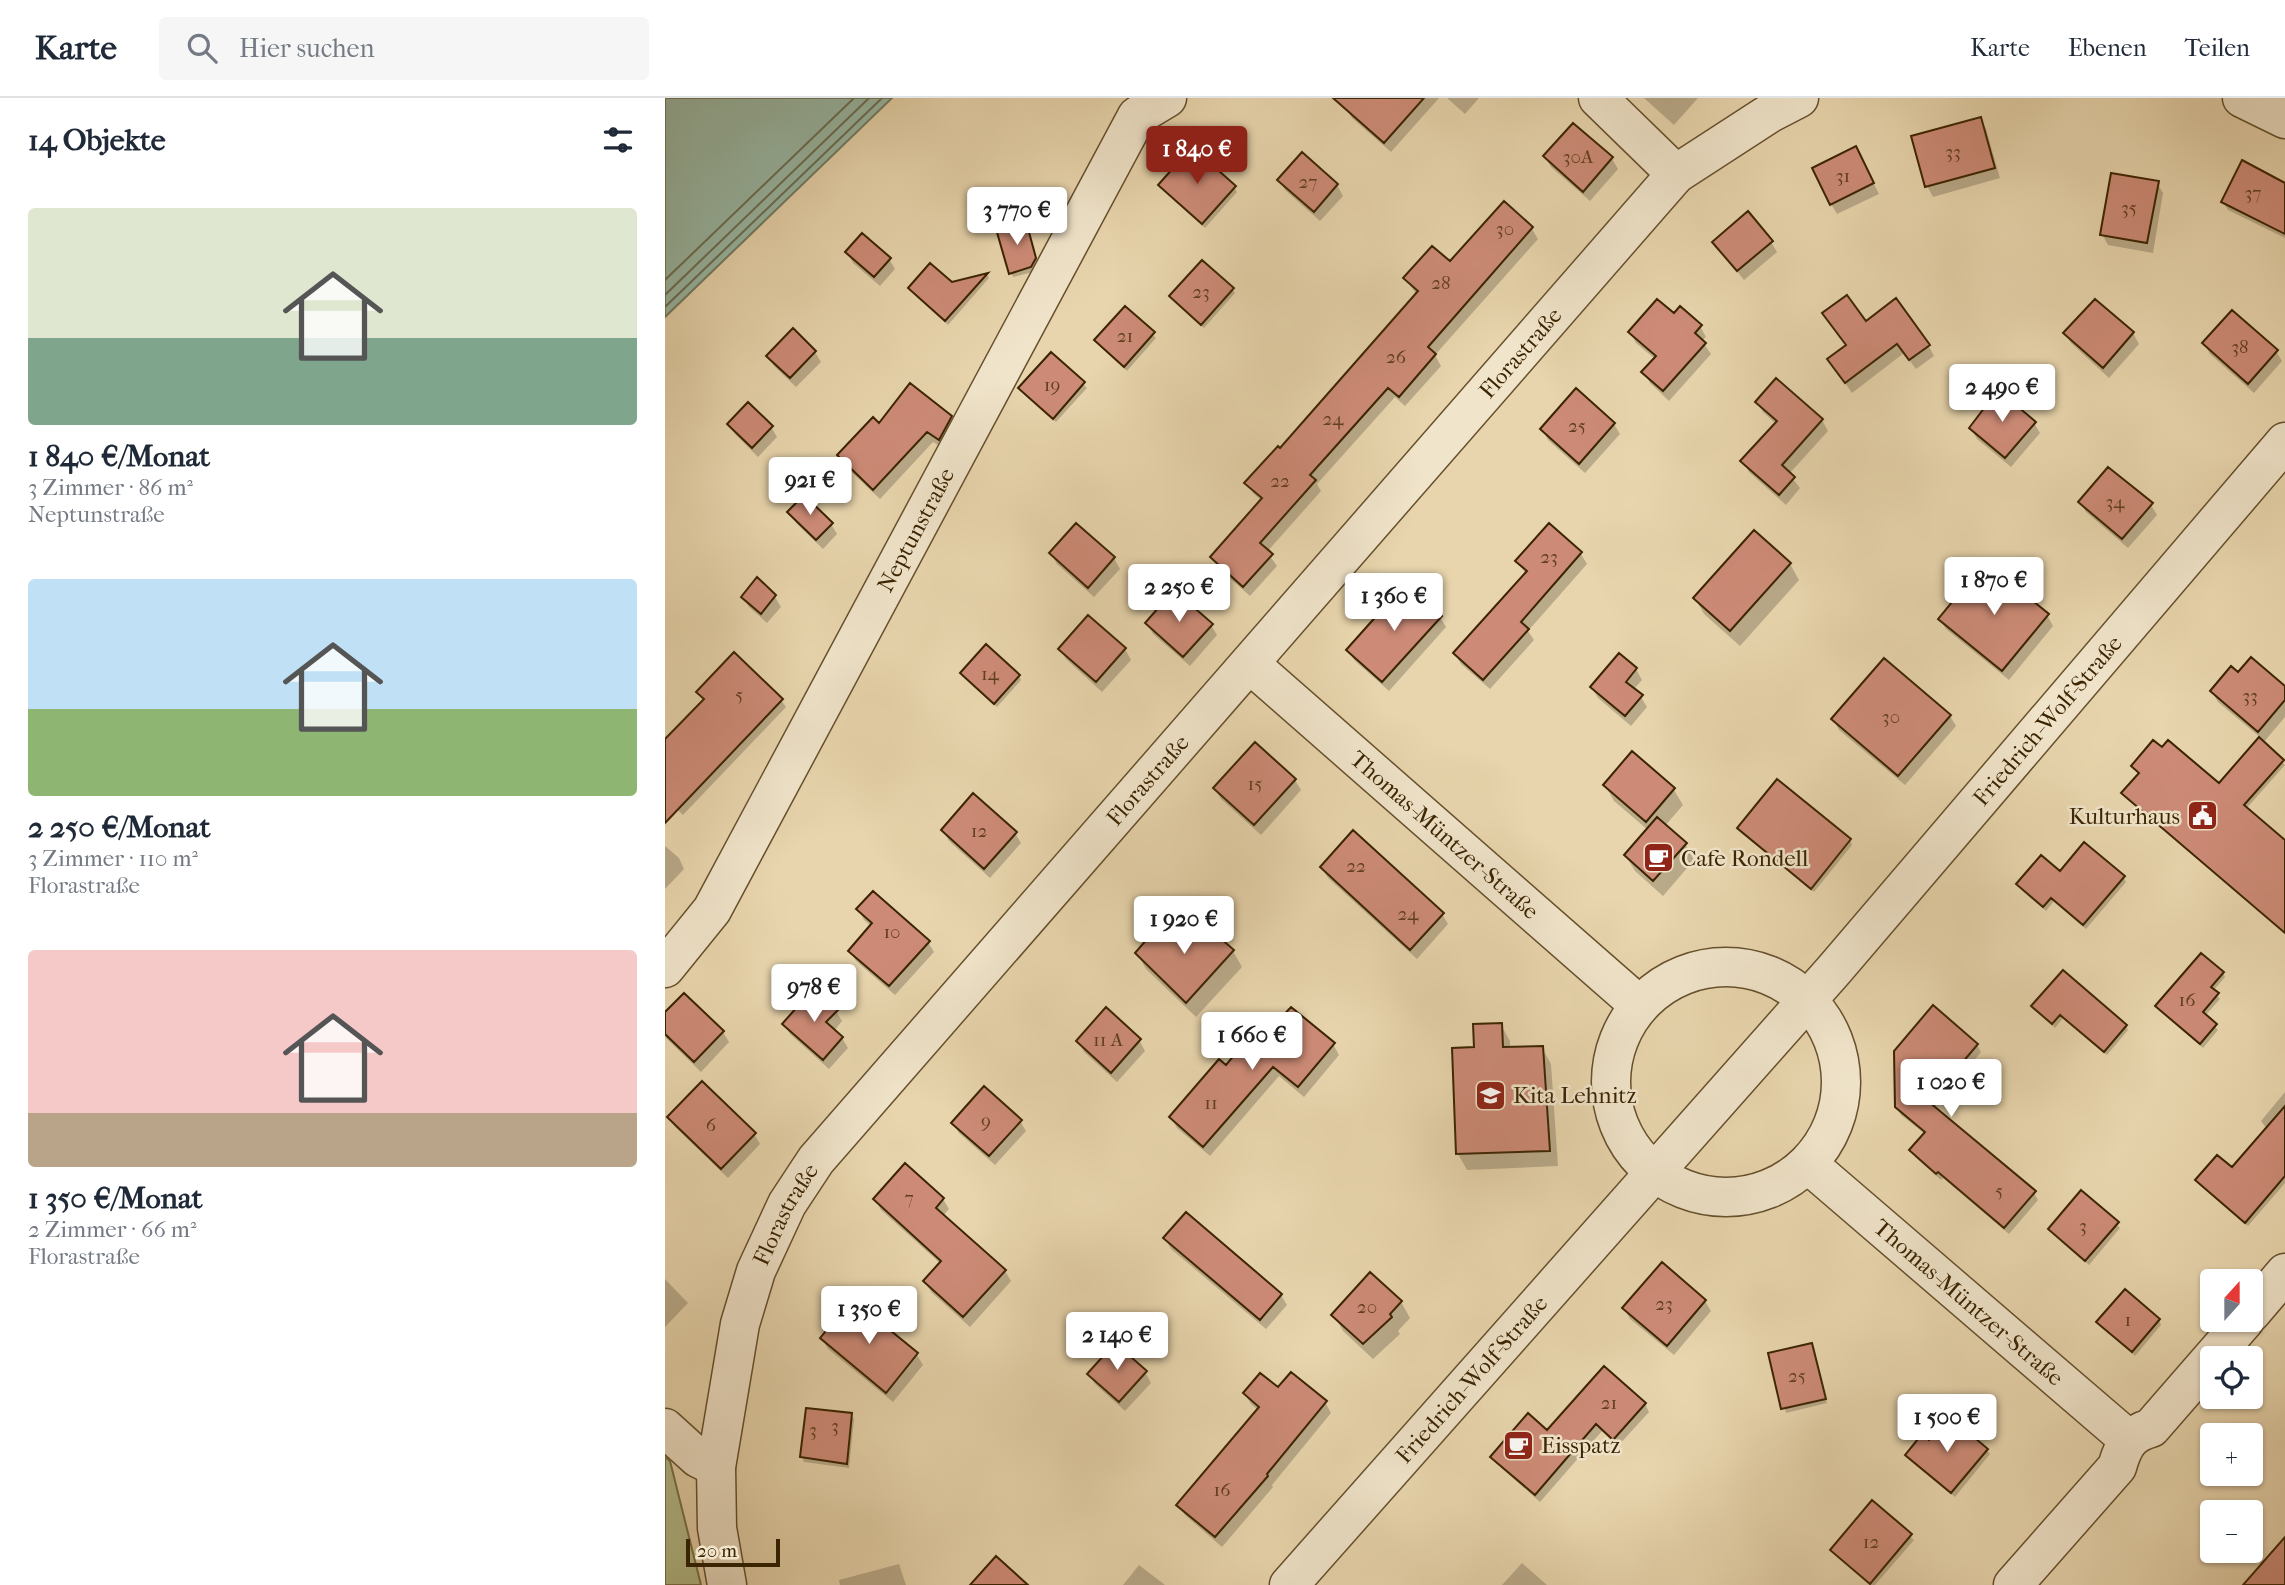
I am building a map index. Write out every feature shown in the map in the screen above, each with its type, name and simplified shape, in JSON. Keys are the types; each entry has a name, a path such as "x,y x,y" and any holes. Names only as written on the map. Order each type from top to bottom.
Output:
{"street":[{"name":"Neptunstraße","path":"665,968 712,910 1137,116 1167,98"},
{"path":"1598,98 1676,174"},
{"name":"Florastraße","path":"727,1585 717,1528 716,1467 740,1324 756,1271 787,1204 816,1160 1676,174 1770,113 1799,98"},
{"path":"2242,98 2285,119"},
{"name":"Friedrich-Wolf-Straße","path":"1289,1585 1808,1000 2285,442"},
{"name":"Thomas-Müntzer-Straße","path":"1250,664 1639,1005"},
{"path":"1716,967 1759,971 1778,979 1808,1000 1825,1021 1837,1049 1842,1080 1838,1111 1827,1139 1808,1164 1786,1181 1761,1193 1734,1198 1706,1196 1679,1188 1653,1172 1632,1150 1617,1122 1610,1092 1612,1061 1622,1031 1639,1005 1655,990 1674,979 1694,971 1716,967"},
{"name":"Thomas-Müntzer-Straße","path":"1808,1164 2128,1439"},
{"path":"2263,1299 2285,1273"},
{"path":"2013,1585 2117,1467 2128,1439 2137,1432 2151,1428 2235,1332"},
{"path":"665,1428 698,1458 716,1467"}],"green space":[{"path":"665,1457 670,1461 701,1585 665,1585"}],"water":[{"path":"665,98 892,98 665,317"}],"building":[{"path":"1333,98 1424,98 1384,143"},
{"path":"1981,117 1995,168 1925,187 1911,136"},
{"path":"1573,123 1613,157 1583,192 1543,156"},
{"path":"1856,146 1874,183 1830,205 1812,168"},
{"path":"1192,147 1236,186 1202,224 1158,185"},
{"path":"1302,152 1338,184 1314,212 1277,180"},
{"path":"2242,160 2285,183 2285,234 2221,202"},
{"path":"2111,173 2159,181 2147,243 2100,235"},
{"path":"1504,201 1533,227 1428,347 1436,354 1399,397 1388,388 1310,475 1316,480 1260,543 1273,554 1243,587 1210,557 1262,498 1244,483 1278,446 1280,448 1418,291 1403,278 1432,246 1450,261"},
{"path":"1748,211 1773,241 1737,271 1712,242"},
{"path":"1026,221 1036,258 1031,267 1009,274 996,229"},
{"path":"862,233 891,258 874,277 845,252"},
{"path":"1202,260 1234,288 1201,325 1169,296"},
{"path":"930,263 952,282 988,273 945,321 908,288"},
{"path":"1847,295 1866,321 1896,298 1930,345 1909,360 1897,344 1845,383 1827,359 1846,345 1822,313"},
{"path":"1657,299 1674,313 1680,306 1702,325 1695,333 1706,343 1663,391 1641,372 1656,356 1628,332"},
{"path":"2095,299 2134,332 2103,368 2063,333"},
{"path":"1125,306 1155,332 1124,367 1094,340"},
{"path":"2232,310 2278,350 2248,384 2202,343"},
{"path":"793,328 816,351 790,378 766,356"},
{"path":"1051,352 1085,382 1053,419 1018,388"},
{"path":"1776,378 1823,419 1782,465 1795,477 1779,495 1740,461 1777,421 1755,402"},
{"path":"910,383 952,416 939,440 927,432 873,490 837,455 873,417 879,423"},
{"path":"1576,388 1615,423 1579,464 1540,429"},
{"path":"1998,390 2036,422 2005,458 1969,428"},
{"path":"748,402 773,426 752,448 727,424"},
{"path":"2108,467 2153,503 2122,539 2078,502"},
{"path":"804,495 833,523 816,540 787,512"},
{"path":"1076,523 1115,557 1088,588 1049,553"},
{"path":"1549,523 1582,552 1521,622 1529,629 1483,680 1453,653 1527,571 1515,561"},
{"path":"1754,530 1791,563 1730,631 1693,598"},
{"path":"1985,562 2049,614 2002,671 1938,619"},
{"path":"757,577 776,595 761,614 741,597"},
{"path":"1405,584 1442,616 1382,682 1346,650"},
{"path":"1174,590 1213,624 1183,657 1145,623"},
{"path":"1088,615 1126,648 1096,682 1058,649"},
{"path":"986,644 1020,675 994,704 960,673"},
{"path":"734,652 783,699 665,823 665,739 704,699 696,692"},
{"path":"1619,653 1637,668 1626,682 1643,695 1625,716 1590,687"},
{"path":"2251,657 2285,686 2285,700 2258,732 2210,691 2231,666 2238,672"},
{"path":"1884,658 1951,715 1898,776 1831,719"},
{"name":"Kulturhaus","path":"2259,737 2284,760 2244,805 2285,840 2285,933 2121,793 2139,773 2131,766 2153,740 2162,747 2168,740 2219,783"},
{"path":"1255,742 1296,779 1254,825 1213,788"},
{"path":"1632,751 1675,788 1646,822 1603,785"},
{"path":"1777,779 1851,839 1811,889 1737,828"},
{"path":"973,793 1017,832 984,869 941,830"},
{"path":"1657,817 1687,843 1653,881 1624,855"},
{"path":"1353,830 1444,913 1410,950 1320,867"},
{"path":"2084,842 2125,876 2083,925 2051,898 2043,907 2016,884 2041,855 2060,871"},
{"path":"873,891 930,941 889,986 848,951 872,923 856,909"},
{"path":"1167,916 1185,932 1197,918 1234,950 1186,1003 1135,953"},
{"path":"2201,953 2224,972 2211,987 2219,993 2203,1012 2217,1024 2200,1044 2155,1006"},
{"path":"2063,970 2127,1025 2104,1052 2060,1015 2052,1024 2031,1006"},
{"path":"814,988 838,1010 826,1022 843,1037 823,1060 782,1024"},
{"path":"684,993 724,1031 694,1062 665,1034 665,1012"},
{"path":"1933,1005 1978,1044 1929,1102 2036,1191 2004,1228 1909,1150 1925,1132 1895,1107 1894,1051"},
{"path":"1106,1007 1141,1039 1111,1073 1076,1041"},
{"path":"1291,1007 1335,1043 1298,1087 1273,1067 1203,1147 1169,1117 1219,1059 1226,1065 1268,1014 1277,1022"},
{"path":"1502,1023 1503,1047 1543,1046 1550,1151 1456,1154 1452,1048 1474,1047 1473,1024"},
{"path":"702,1081 756,1133 721,1169 667,1117"},
{"path":"984,1086 1022,1120 989,1156 951,1123"},
{"path":"2285,1106 2285,1176 2245,1223 2195,1180 2217,1155 2232,1167"},
{"path":"905,1163 944,1198 936,1208 1006,1270 963,1317 923,1281 941,1261 873,1199"},
{"path":"2081,1190 2119,1222 2085,1261 2048,1229"},
{"path":"1186,1212 1282,1294 1260,1320 1163,1238"},
{"path":"1662,1262 1706,1300 1667,1346 1622,1308"},
{"path":"1370,1272 1402,1301 1390,1314 1392,1317 1363,1344 1331,1315"},
{"path":"2125,1289 2160,1319 2132,1352 2096,1322"},
{"path":"852,1299 918,1353 886,1393 820,1338"},
{"path":"1115,1343 1147,1371 1119,1402 1087,1374"},
{"path":"1812,1343 1826,1399 1781,1409 1768,1353"},
{"path":"1604,1366 1646,1403 1613,1440 1596,1424 1535,1495 1490,1457 1528,1413 1547,1430"},
{"path":"1291,1372 1327,1401 1268,1476 1215,1537 1176,1505 1259,1407 1243,1393 1260,1373 1278,1387"},
{"path":"806,1408 852,1413 847,1464 800,1457"},
{"path":"1949,1416 1988,1449 1951,1493 1905,1455 1922,1434 1929,1440"},
{"path":"1872,1500 1912,1534 1870,1584 1830,1550"},
{"path":"2285,1537 2285,1585 2243,1585"},
{"path":"996,1556 1028,1585 970,1585"}],"place":[{"name":"Kulturhaus","path":"2203,816"},
{"name":"Cafe Rondell","path":"1658,858"},
{"name":"Kita Lehnitz","path":"1490,1095"},
{"name":"Eisspatz","path":"1518,1445"}]}
